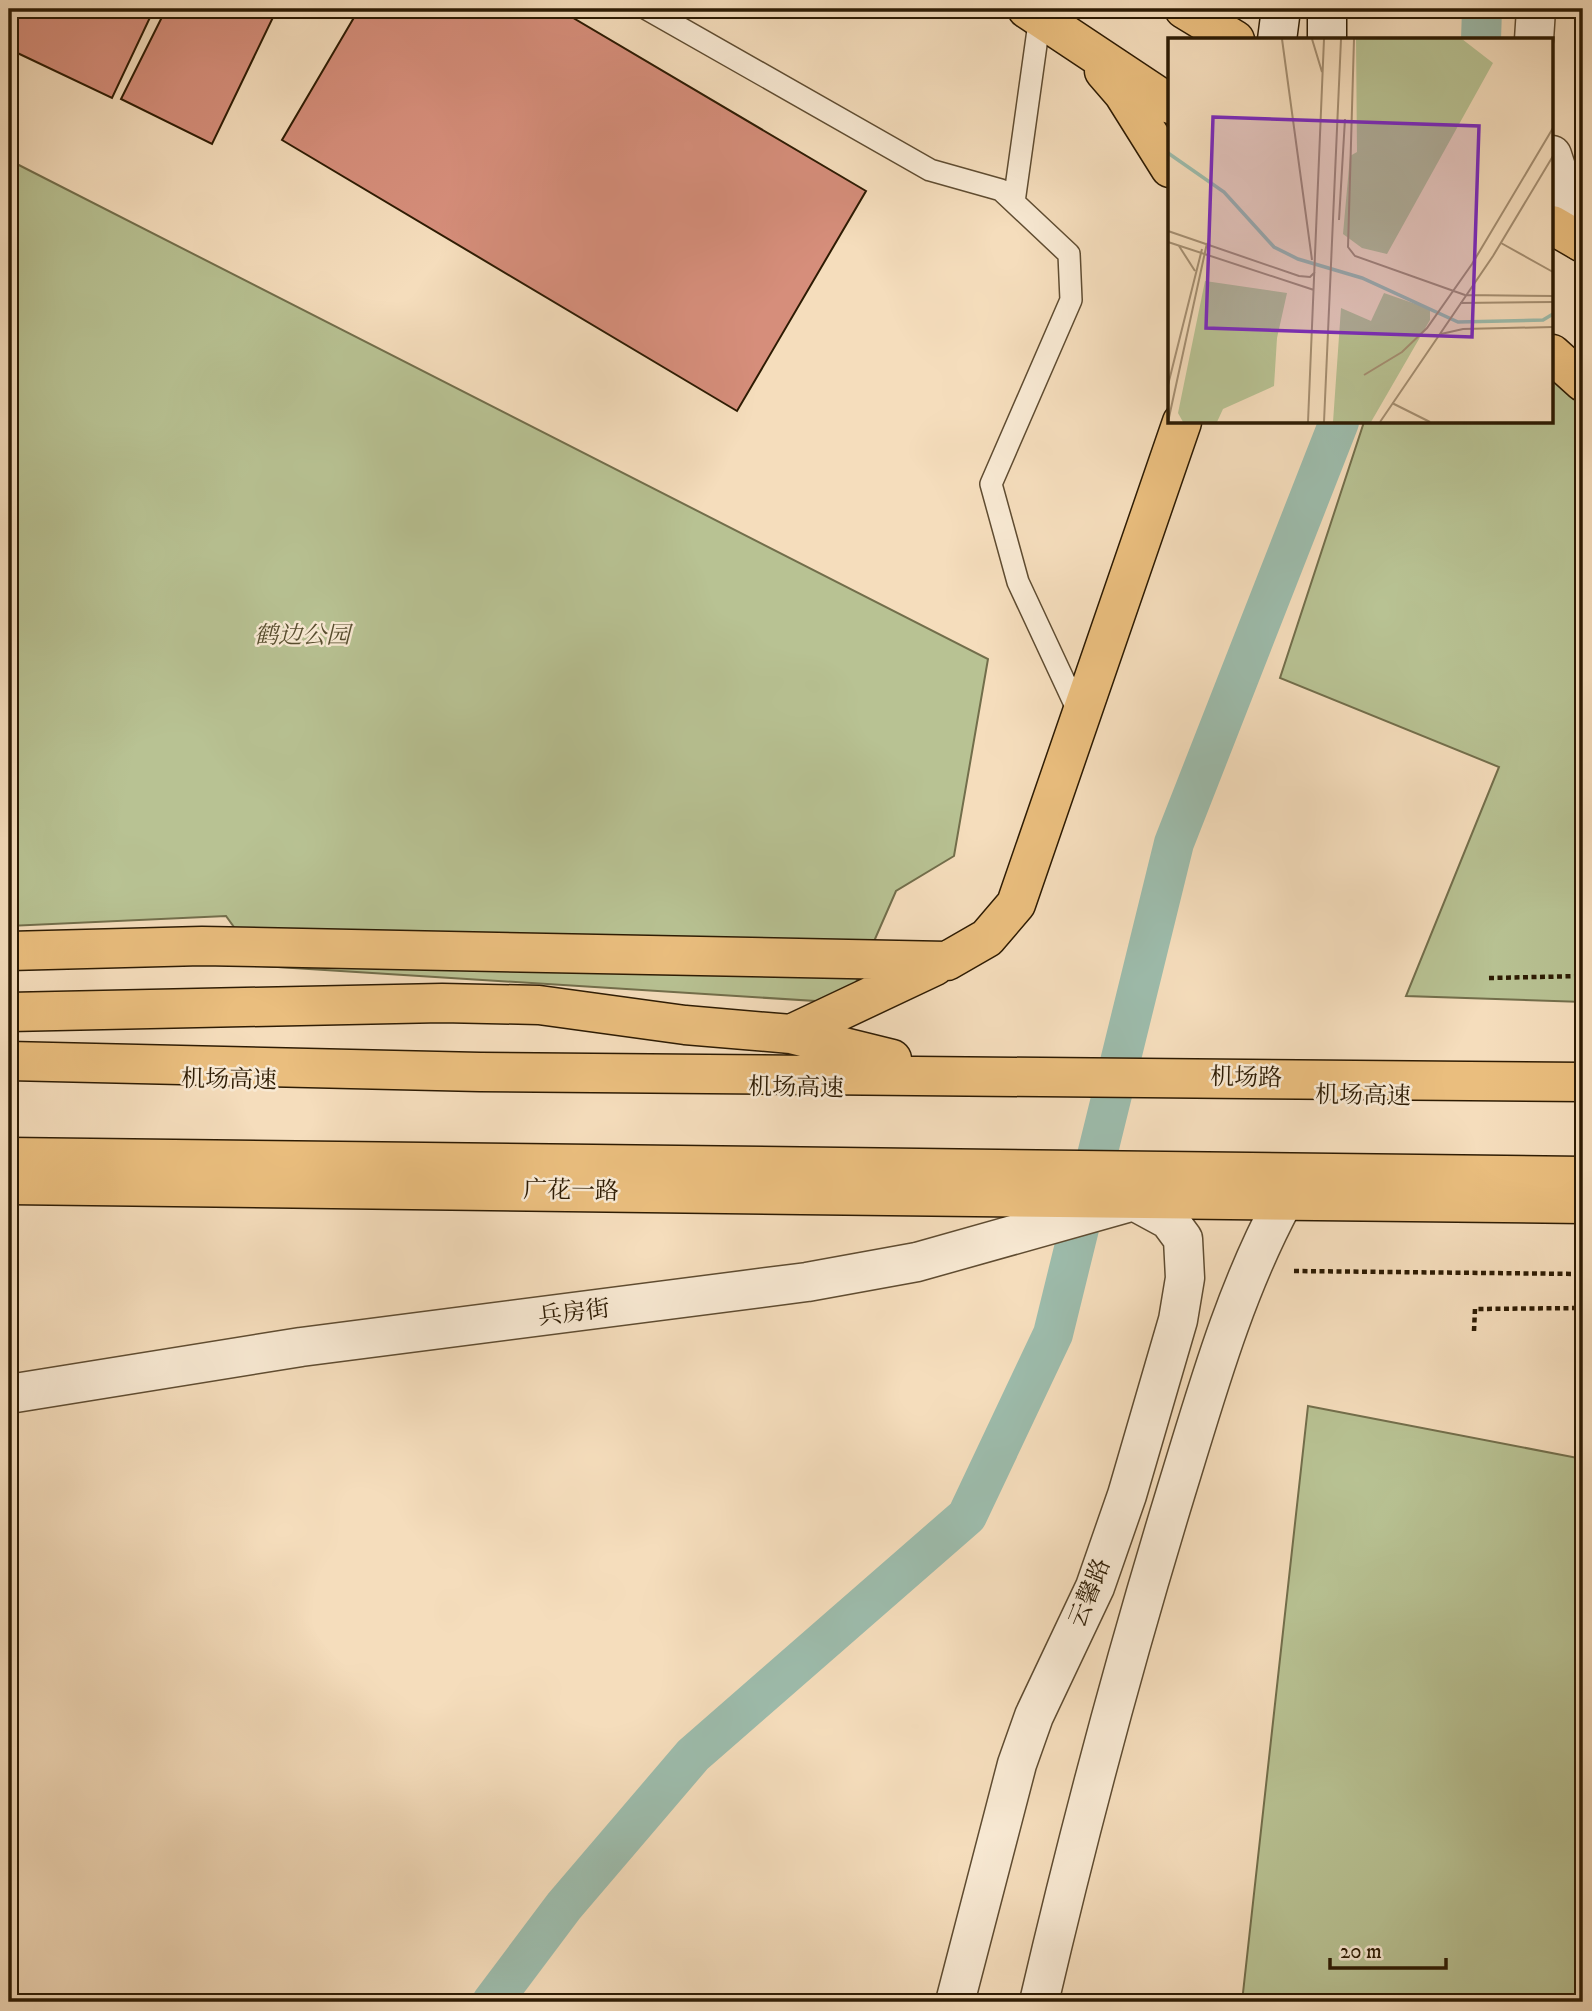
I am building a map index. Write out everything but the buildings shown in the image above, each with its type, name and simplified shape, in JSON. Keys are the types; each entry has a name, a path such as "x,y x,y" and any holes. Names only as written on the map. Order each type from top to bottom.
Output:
{"highway":[{"path":"1184,9 1232,38"},
{"path":"1044,20 1168,103"},
{"path":"1044,20 1092,57 1123,93 1168,165"},
{"path":"1554,356 1583,382"},
{"path":"790,1034 947,961 987,938 1016,904 1181,424"},
{"path":"9,951 202,946 947,961"},
{"path":"9,1012 442,1003 538,1005 685,1025 790,1034 952,1074"},
{"path":"9,1061 480,1072 952,1074"},
{"name":"机场路","path":"952,1074 1583,1082"},
{"name":"机场高速","path":"9,1078 1583,1099"},
{"path":"9,1157 1583,1176"},
{"name":"广花一路","path":"9,1185 1132,1201"},
{"path":"1132,1201 1583,1204"}],"street":[{"path":"1278,38 1281,9"},
{"path":"1327,9 1327,38"},
{"path":"1534,38 1536,9"},
{"path":"1554,163 1572,236"},
{"name":"兵房街","path":"9,1394 301,1347 807,1282 917,1262 1132,1201"},
{"name":"云馨路","path":"955,2002 1017,1764 1034,1716 1095,1587 1127,1495 1178,1320 1185,1278 1183,1239 1169,1220 1132,1201"},
{"name":"云馨路","path":"1039,2002 1126,1656 1214,1369 1249,1270 1283,1202"}],"lane":[{"path":"646,9 930,170 1000,190 1069,254 1071,300 992,484 1018,582 1080,715"},
{"path":"1014,202 1044,20"}],"path":[{"path":"1489,978 1583,976"},
{"path":"1249,1270 1583,1274"},
{"path":"1474,1331 1475,1309 1583,1308"}],"green space":[{"name":"鹤边公园","path":"9,160 988,659 954,856 896,891 847,1003 262,966 226,916 9,926"},
{"path":"1554,365 1583,381 1583,1002 1406,996 1499,767 1280,678 1363,424 1554,424"},
{"path":"1308,1406 1583,1459 1583,2002 1242,2002"}],"waterway":[{"path":"1481,38 1482,9"},
{"path":"492,2002 564,1906 693,1755 967,1516 1053,1334 1174,843 1338,424"}]}
